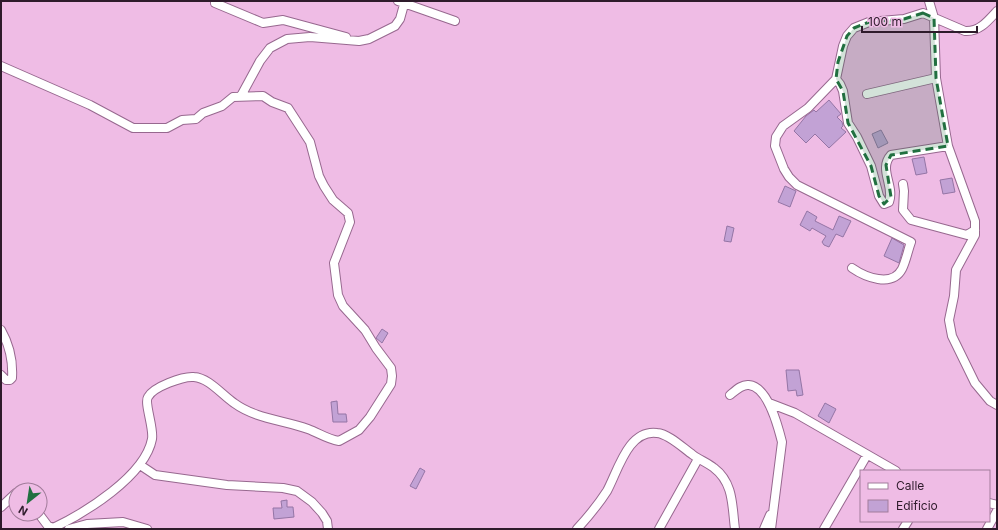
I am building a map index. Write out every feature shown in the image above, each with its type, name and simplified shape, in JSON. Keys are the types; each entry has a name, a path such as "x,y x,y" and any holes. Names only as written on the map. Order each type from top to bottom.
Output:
{"street":[{"path":"929,1 934,18 936,78 948,146 975,221 975,235 956,270 954,296 949,320 952,336 975,383 990,401 997,405"},
{"path":"241,96 260,61 270,48 287,39 310,37 359,41 369,39 395,26 400,19 402,2 455,21"},
{"path":"215,3 263,23 284,20 359,41"},
{"path":"852,268 872,280 894,277 902,269 911,242 797,184 789,178 775,146 778,131 808,108 836,79 843,46 847,36 854,28 869,22 904,19 923,13 965,31 970,31 986,23 997,11"},
{"path":"1,66 90,105 133,128 167,128 182,120 196,120 204,113 222,106 233,97 263,96 272,102 288,108 310,142 319,176 324,186 333,200 348,213 350,222 334,263 338,295 343,306 365,330 391,368 392,376 391,384 370,417 359,430 339,442 327,439 308,429 274,421 250,412 234,404 205,381 194,377 182,378 158,388 148,397 146,404 151,421 152,438 149,450 140,465 124,481 99,501 70,520 55,529 48,526 45,522"},
{"path":"867,94 936,78"},
{"path":"836,79 843,92 848,123 857,137 871,166 879,196 884,204 889,202 891,196 886,165 891,155 948,146"},
{"path":"902,184 904,191 903,210 911,220 966,235 975,230"},
{"path":"1,330 8,349 13,371 12,378 10,380 6,380 1,375"},
{"path":"730,394 741,386 748,384 756,387 769,403 779,429 782,442 771,529"},
{"path":"769,403 795,413 894,470"},
{"path":"577,529 592,513 607,490 629,446 640,436 646,433 658,433 714,468 726,480 731,492 735,529"},
{"path":"824,529 867,455"},
{"path":"659,529 698,459"},
{"path":"140,465 156,475 227,485 283,488 297,491 312,502 322,513 327,521 328,529"},
{"path":"764,529 773,508"},
{"path":"986,529 997,511"},
{"path":"69,529 87,524 123,522 147,529"}],"highlighted area":[{"path":"923,13 934,18 936,78 948,146 891,155 886,165 891,197 884,204 879,196 871,166 848,123 843,91 836,79 838,62 847,36 854,28 869,22 904,19"}],"building":[{"path":"829,100 841,114 837,117 842,122 843,126 841,128 846,132 829,148 815,134 806,143 794,131 806,116 814,110 816,112"},
{"path":"881,130 888,143 878,148 872,134"},
{"path":"924,157 927,173 916,175 912,159"},
{"path":"952,178 955,192 943,194 940,180"},
{"path":"785,186 796,191 790,207 778,202"},
{"path":"807,211 817,217 815,221 833,230 839,216 851,221 843,237 836,234 829,247 824,245 822,242 826,236 812,228 810,231 800,225"},
{"path":"727,226 734,228 731,242 724,241"},
{"path":"892,238 904,245 899,263 884,256"},
{"path":"382,329 388,333 382,343 376,338"},
{"path":"786,370 799,370 803,395 797,396 796,390 788,391"},
{"path":"337,401 338,414 346,414 347,422 333,422 331,402"},
{"path":"825,403 836,409 829,423 818,416"},
{"path":"420,468 425,471 416,489 410,486"},
{"path":"287,500 287,507 293,507 294,517 274,519 273,508 282,508 281,501"}]}
